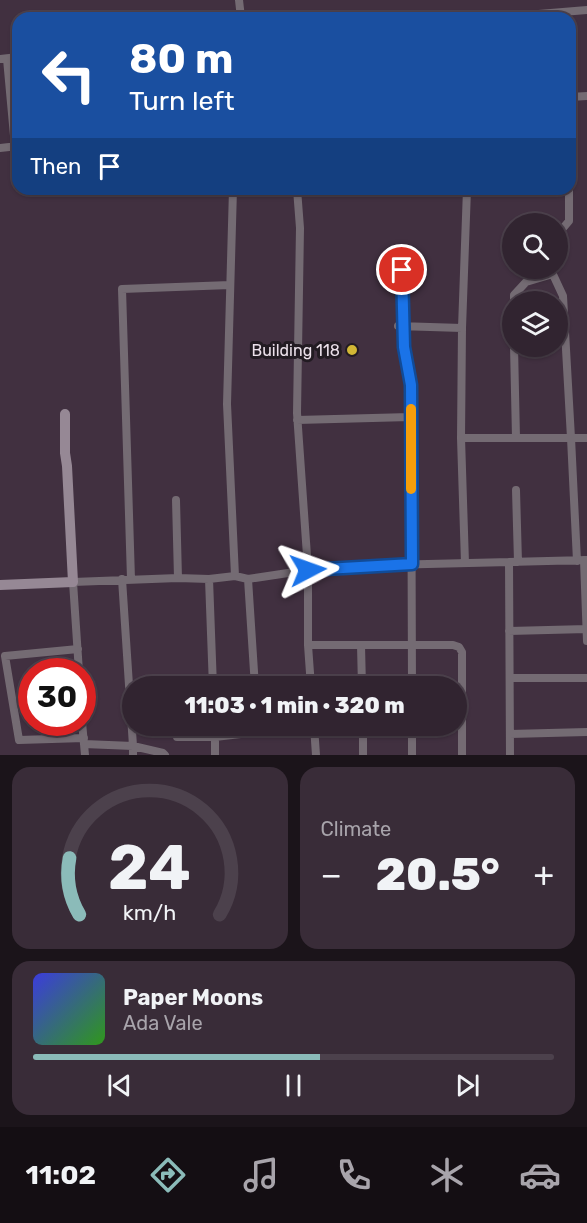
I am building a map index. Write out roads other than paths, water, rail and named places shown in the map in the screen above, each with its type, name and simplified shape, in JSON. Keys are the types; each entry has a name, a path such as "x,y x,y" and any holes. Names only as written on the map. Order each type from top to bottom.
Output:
{"street":[{"path":"563,12 587,10"},
{"path":"4,59 12,118"},
{"path":"233,195 227,404 235,576"},
{"path":"297,195 300,228 297,420 308,570 310,676"},
{"path":"465,563 461,438 467,195"},
{"path":"568,222 569,195"},
{"path":"402,251 400,326 411,385 412,676"},
{"path":"518,291 526,282 533,279"},
{"path":"133,751 127,579 122,288 230,285"},
{"path":"400,326 462,328"},
{"path":"514,357 516,438"},
{"path":"564,357 583,561 587,641"},
{"path":"66,414 65,453 78,658"},
{"path":"297,420 410,417"},
{"path":"461,438 587,438"},
{"path":"516,490 518,562"},
{"path":"176,500 178,578"},
{"path":"0,585 127,579 209,579 235,576 248,579 308,570 412,564 583,561"},
{"path":"509,562 510,755"},
{"path":"209,579 213,676"},
{"path":"248,579 254,676"},
{"path":"509,631 587,629"},
{"path":"308,645 453,645 461,649 462,755"},
{"path":"361,645 362,676"},
{"path":"78,649 4,656 19,740 84,741 165,755"},
{"path":"510,678 587,678"},
{"path":"510,734 587,732"},
{"path":"83,736 85,755"},
{"path":"177,737 224,736"},
{"path":"315,736 316,755"},
{"path":"363,736 363,755"},
{"path":"412,736 412,755"},
{"path":"215,737 215,755"}],"place":[{"name":"Building 118","path":"352,350"}]}
